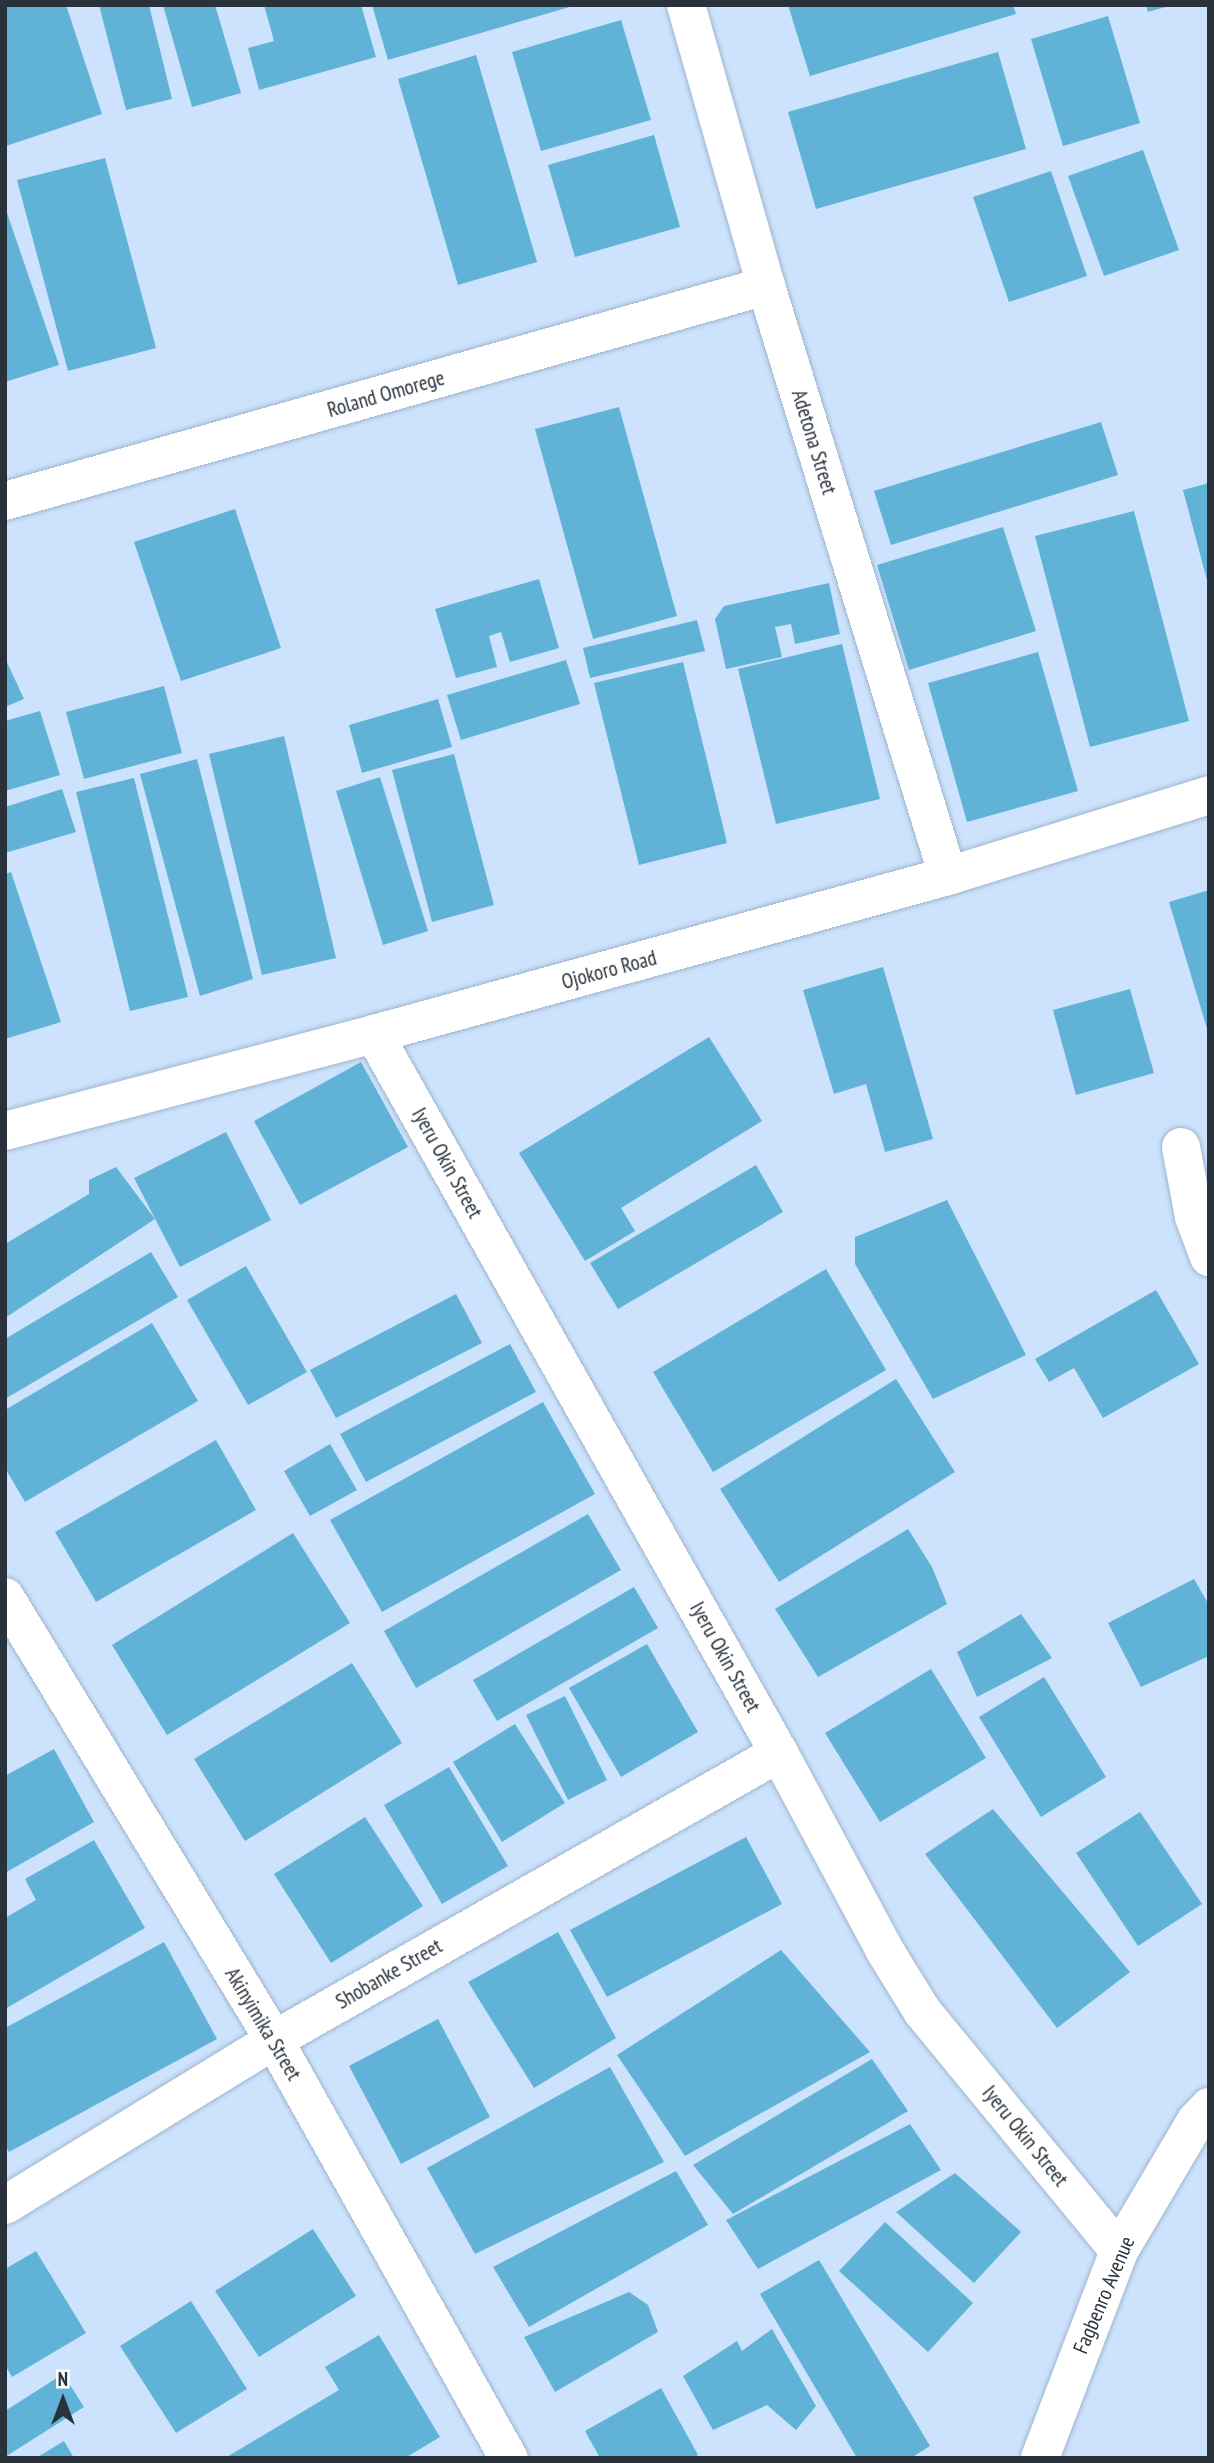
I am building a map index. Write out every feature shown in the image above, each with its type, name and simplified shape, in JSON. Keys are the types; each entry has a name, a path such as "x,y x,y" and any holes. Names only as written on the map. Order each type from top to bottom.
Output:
{"street":[{"name":"Adetona Street","path":"686,5 766,286 948,876"},
{"name":"Roland Omorege","path":"5,501 766,286"},
{"name":"Ojokoro Road","path":"5,1131 374,1034 948,876 1209,795"},
{"name":"Iyeru Okin Street","path":"374,1034 779,1753 885,1951 922,2011 1119,2251"},
{"path":"1181,1147 1194,1217 1209,1256"},
{"name":"Akinyimika Street","path":"5,1597 274,2040 509,2458"},
{"name":"Shobanke Street","path":"5,2205 274,2040 779,1753"},
{"name":"Fagbenro Avenue","path":"1040,2458 1119,2251 1204,2118"}],"building":[{"path":"5,5 66,5 102,114 6,146"},
{"path":"99,5 149,5 172,99 126,110"},
{"path":"163,5 215,5 241,93 192,107"},
{"path":"264,5 361,5 376,57 259,90 248,48 274,41"},
{"path":"372,5 573,5 573,6 388,60"},
{"path":"788,5 1013,5 1016,14 810,76"},
{"path":"1146,5 1169,5 1169,6 1148,12"},
{"path":"1108,16 1140,123 1063,146 1031,39"},
{"path":"621,20 651,120 541,151 512,52"},
{"path":"998,52 1026,149 816,209 788,112"},
{"path":"476,55 537,262 458,285 398,79"},
{"path":"654,135 680,227 575,257 548,165"},
{"path":"1143,150 1179,250 1104,276 1068,176"},
{"path":"105,158 156,348 68,371 17,180"},
{"path":"1051,171 1087,276 1009,302 973,197"},
{"path":"5,207 59,365 5,382"},
{"path":"619,407 677,616 593,639 535,429"},
{"path":"1101,422 1118,475 891,545 874,491"},
{"path":"1209,483 1209,584 1208,584 1183,490"},
{"path":"235,509 281,648 181,681 134,542"},
{"path":"1134,511 1189,721 1090,747 1035,536"},
{"path":"1003,527 1036,631 909,670 877,565"},
{"path":"539,579 559,648 510,662 501,632 489,636 497,667 456,678 435,609"},
{"path":"829,583 840,634 795,644 791,624 775,627 782,657 726,669 715,619 724,606"},
{"path":"697,620 705,651 590,678 583,648"},
{"path":"842,644 880,799 776,824 738,669"},
{"path":"1038,652 1078,791 967,822 928,683"},
{"path":"5,658 24,699 5,707"},
{"path":"566,660 580,704 461,740 447,695"},
{"path":"683,662 727,843 639,865 594,683"},
{"path":"164,686 182,753 84,779 66,712"},
{"path":"438,699 452,747 362,773 349,725"},
{"path":"40,711 60,775 5,791 5,721"},
{"path":"284,736 336,958 262,975 209,754"},
{"path":"454,754 494,905 432,922 392,770"},
{"path":"197,759 253,979 200,996 140,774"},
{"path":"380,777 428,931 383,945 336,791"},
{"path":"134,778 188,997 130,1011 76,792"},
{"path":"62,789 76,832 5,853 5,807"},
{"path":"11,872 61,1022 5,1039 5,874"},
{"path":"1209,890 1209,1032 1208,1032 1169,902"},
{"path":"883,967 933,1139 885,1152 866,1084 834,1094 803,990"},
{"path":"1130,989 1154,1073 1076,1095 1053,1010"},
{"path":"709,1037 762,1121 621,1208 635,1231 585,1261 519,1153"},
{"path":"361,1062 408,1147 300,1205 254,1121"},
{"path":"226,1132 271,1220 180,1267 134,1178"},
{"path":"756,1165 783,1212 618,1309 590,1263"},
{"path":"116,1167 155,1219 5,1318 5,1244 89,1194 89,1180"},
{"path":"947,1200 1026,1355 933,1399 855,1264 855,1237"},
{"path":"151,1252 178,1297 5,1399 5,1339"},
{"path":"246,1266 307,1372 248,1405 187,1300"},
{"path":"826,1269 886,1370 713,1472 653,1372"},
{"path":"1156,1290 1199,1364 1103,1418 1074,1368 1049,1382 1035,1359"},
{"path":"456,1294 482,1343 336,1418 310,1370"},
{"path":"152,1323 198,1401 25,1502 5,1468 5,1410"},
{"path":"510,1344 536,1392 366,1482 340,1434"},
{"path":"896,1379 955,1472 779,1582 720,1489"},
{"path":"543,1402 595,1494 382,1612 330,1520"},
{"path":"216,1440 256,1510 96,1602 55,1532"},
{"path":"330,1444 357,1490 310,1516 284,1471"},
{"path":"588,1514 621,1570 416,1688 384,1631"},
{"path":"908,1529 932,1567 947,1604 818,1677 775,1609"},
{"path":"293,1533 350,1623 167,1735 112,1645"},
{"path":"1194,1579 1209,1605 1209,1656 1141,1687 1108,1623"},
{"path":"634,1587 658,1628 497,1721 473,1680"},
{"path":"1021,1614 1052,1658 977,1697 957,1652"},
{"path":"647,1644 698,1732 621,1777 569,1688"},
{"path":"352,1663 402,1743 245,1841 194,1759"},
{"path":"931,1669 986,1758 880,1822 825,1733"},
{"path":"1044,1677 1106,1777 1041,1817 979,1717"},
{"path":"565,1696 607,1780 568,1800 526,1715"},
{"path":"515,1724 565,1803 502,1842 453,1762"},
{"path":"54,1749 94,1822 5,1873 5,1776"},
{"path":"449,1767 508,1866 442,1904 384,1805"},
{"path":"993,1809 1130,1972 1057,2028 925,1854"},
{"path":"1140,1812 1202,1904 1138,1946 1076,1853"},
{"path":"365,1817 423,1906 331,1963 274,1874"},
{"path":"746,1837 782,1904 607,1997 570,1930"},
{"path":"94,1840 145,1928 5,2009 5,1918 36,1900 25,1879"},
{"path":"558,1932 616,2038 534,2088 468,1982"},
{"path":"164,1942 217,2039 9,2152 5,2145 5,2028"},
{"path":"781,1950 870,2052 685,2156 617,2055"},
{"path":"438,2019 490,2117 401,2164 349,2066"},
{"path":"872,2059 908,2111 733,2214 693,2165"},
{"path":"610,2067 664,2162 475,2254 427,2168"},
{"path":"910,2124 941,2170 758,2269 726,2220"},
{"path":"676,2171 708,2225 529,2327 493,2267"},
{"path":"955,2173 1021,2232 974,2283 896,2212"},
{"path":"885,2222 973,2303 928,2352 839,2271"},
{"path":"313,2229 356,2296 259,2357 215,2291"},
{"path":"36,2251 86,2333 12,2377 5,2365 5,2269"},
{"path":"819,2260 930,2446 911,2458 857,2458 760,2294"},
{"path":"629,2292 648,2305 658,2332 555,2392 524,2337"},
{"path":"191,2301 247,2389 176,2433 120,2346"},
{"path":"772,2329 816,2406 796,2430 767,2405 713,2430 683,2376 737,2341 742,2351"},
{"path":"379,2335 440,2437 405,2458 225,2458 339,2390 325,2367"},
{"path":"63,2374 84,2407 5,2457 5,2411"},
{"path":"661,2388 698,2455 693,2458 600,2458 585,2431"},
{"path":"64,2441 74,2458 36,2458"}]}
